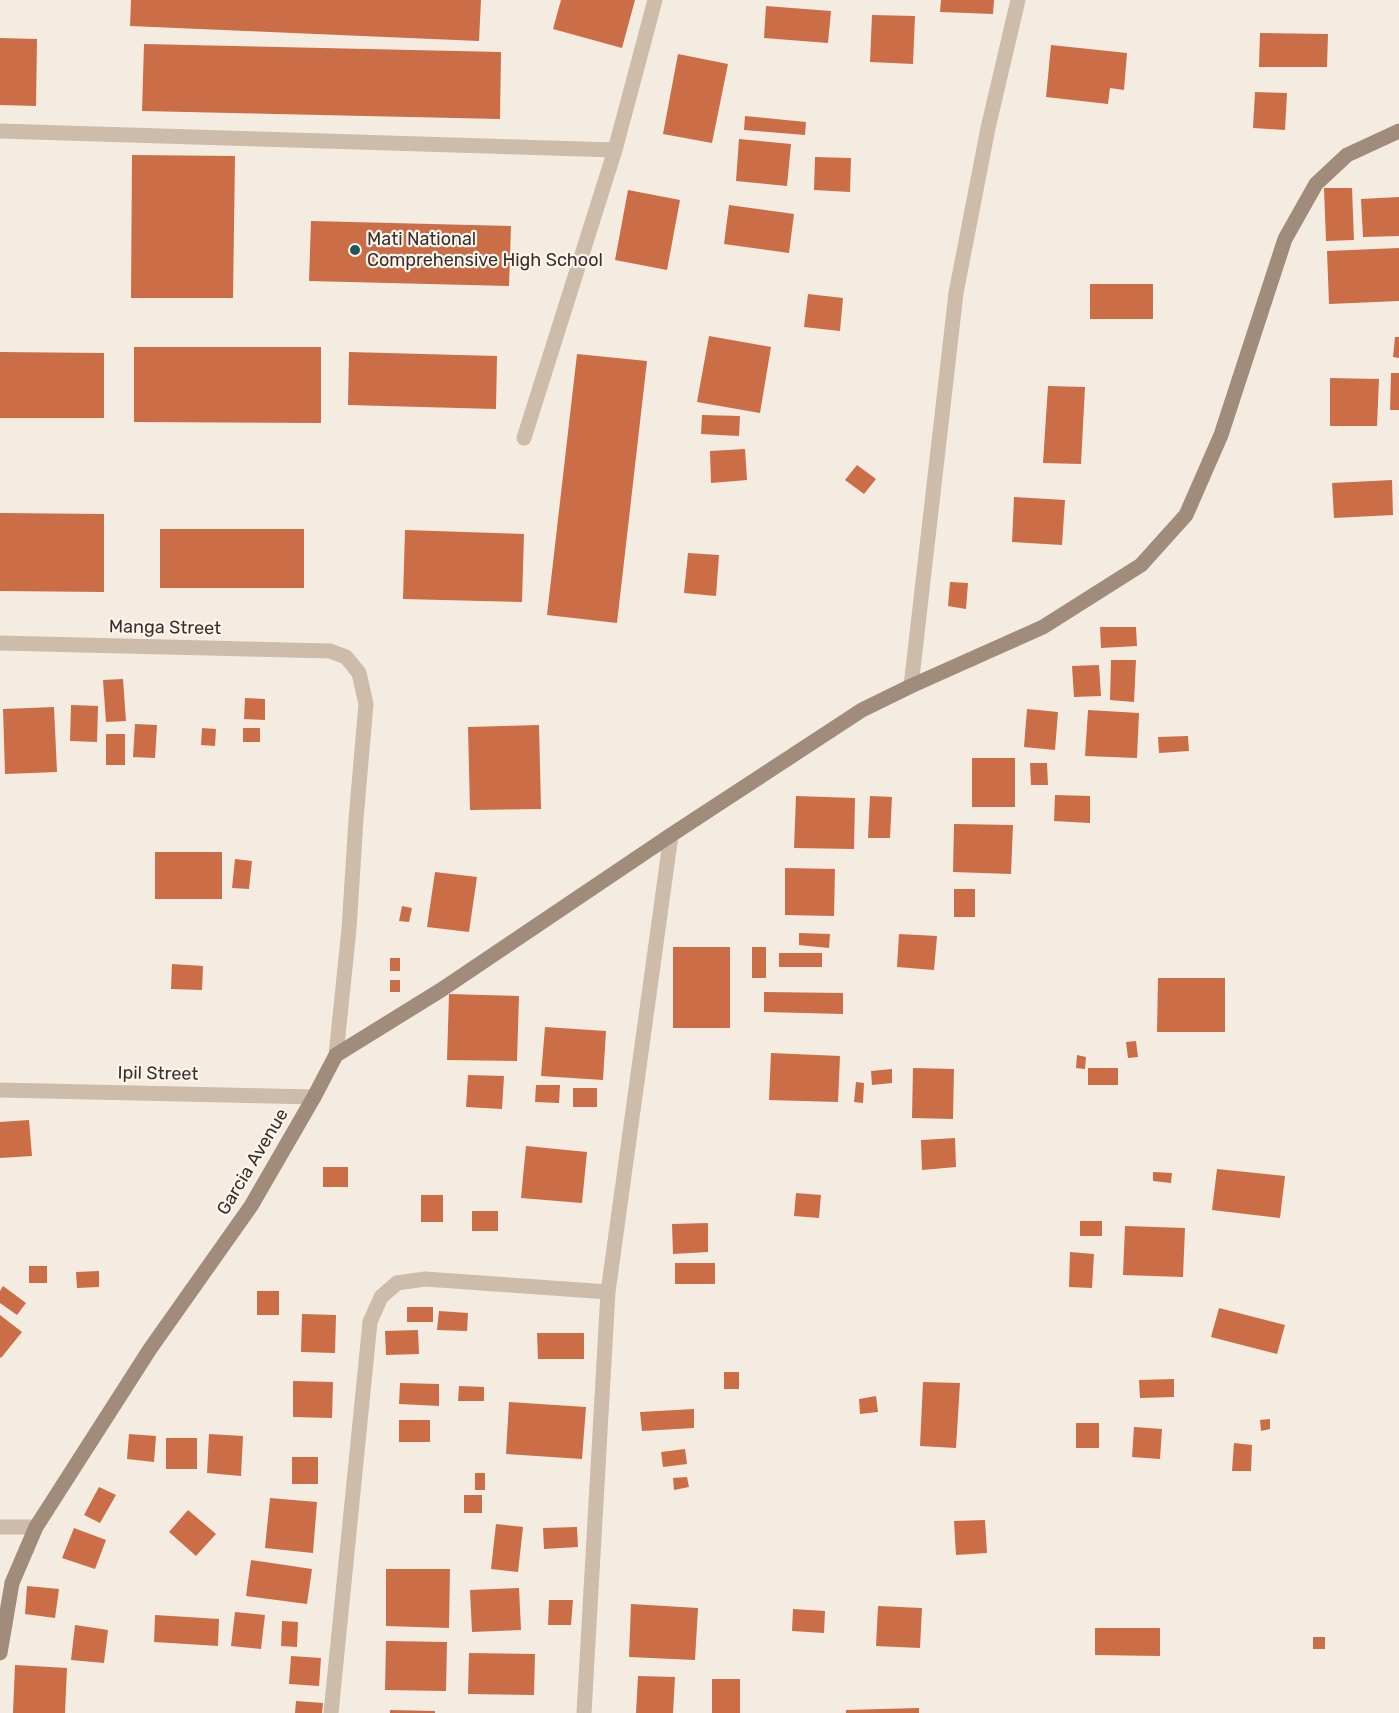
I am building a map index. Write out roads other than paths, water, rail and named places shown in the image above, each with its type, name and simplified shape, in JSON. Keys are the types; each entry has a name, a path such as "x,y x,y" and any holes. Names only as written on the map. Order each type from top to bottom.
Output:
{"street":[{"path":"524,438 615,150 655,0"},
{"path":"910,686 956,293 988,128 1018,0"},
{"path":"0,131 615,150"},
{"path":"336,1055 441,990 862,710 910,686 1043,627 1141,565 1186,515 1221,435 1285,239 1316,184 1347,155 1399,131"},
{"name":"Manga Street","path":"0,643 330,651"},
{"name":"Garcia Avenue","path":"0,1653 12,1583 36,1527 150,1349 251,1206 336,1055 349,929 366,704 359,673 346,657 330,651"},
{"path":"584,1713 608,1292 671,835"},
{"name":"Ipil Street","path":"0,1090 314,1097"},
{"path":"331,1713 370,1322 381,1297 397,1283 425,1279 608,1292"},
{"path":"0,1527 36,1527"}],"place":[{"name":"Mati National Comprehensive High School","path":"355,250"}]}
